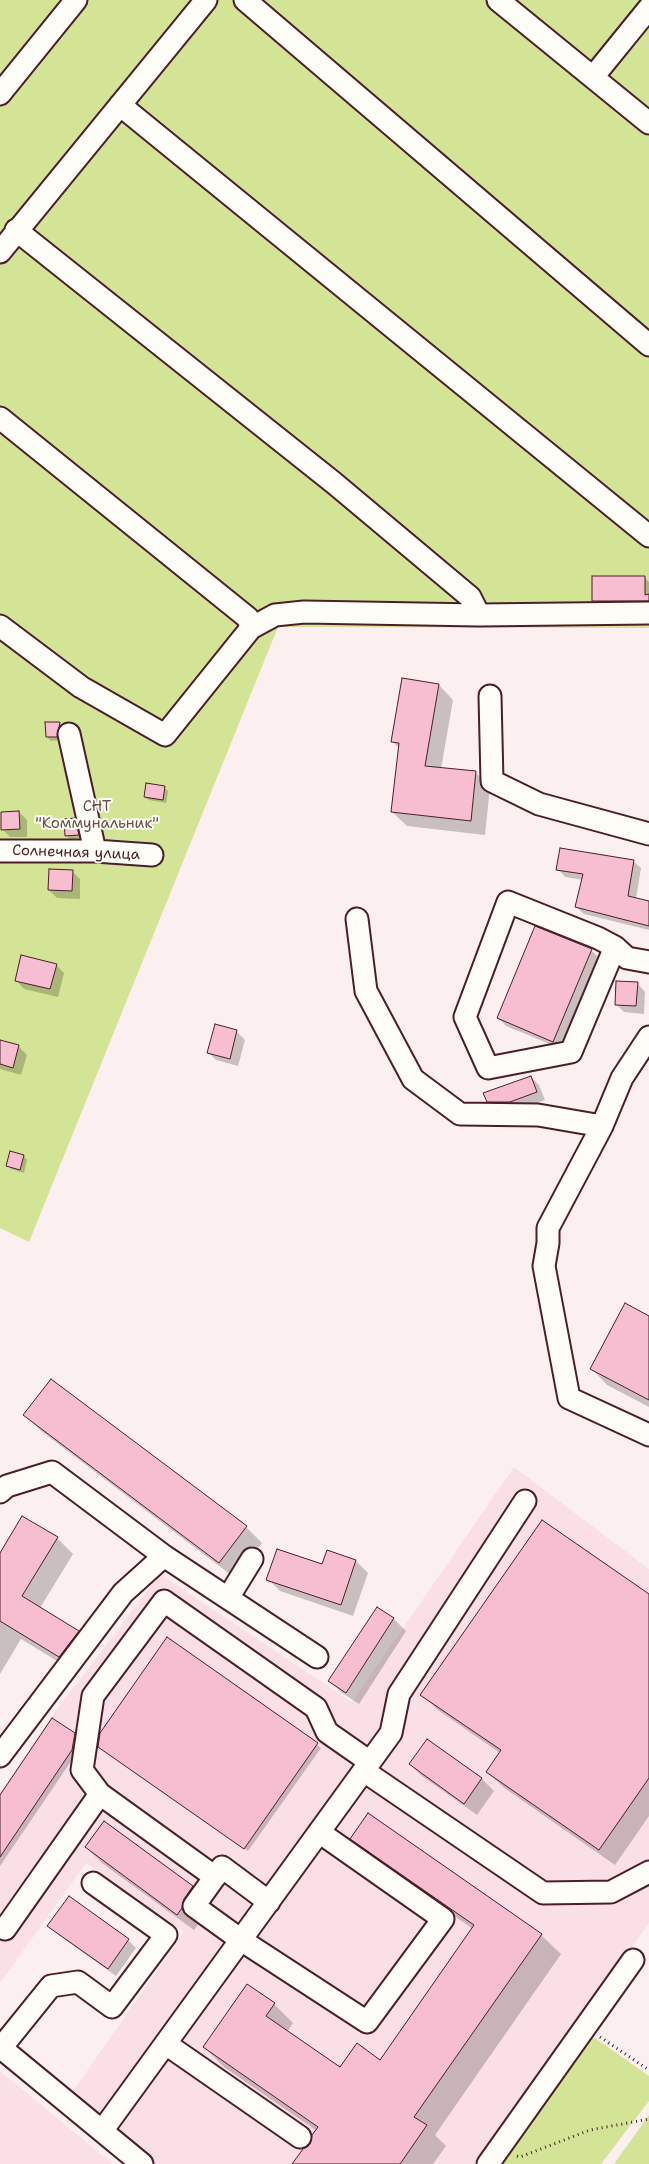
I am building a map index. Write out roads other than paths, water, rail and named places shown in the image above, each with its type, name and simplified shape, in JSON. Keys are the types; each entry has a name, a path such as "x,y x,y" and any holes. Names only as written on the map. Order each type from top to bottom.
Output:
{"street":[{"path":"0,94 76,0"},
{"path":"0,252 16,230 206,0"},
{"path":"245,0 649,346"},
{"path":"498,0 649,123"},
{"path":"593,78 649,8"},
{"path":"120,106 649,536"},
{"path":"16,230 334,483 470,597 479,615"},
{"path":"0,418 248,618 251,628"},
{"path":"0,626 82,687 165,735 251,628 275,615 304,612 479,615 649,614"},
{"path":"490,696 492,781 540,804 649,834"},
{"path":"69,734 96,851"},
{"name":"Солнечная улица","path":"0,851 96,851 152,855"},
{"path":"615,947 571,1052 488,1068 466,1017 508,902 598,938 615,947 627,958 649,962"},
{"path":"356,919 366,991 414,1080 460,1114 538,1115 602,1126"},
{"path":"649,1038 633,1088 602,1126 548,1228 548,1243 544,1266 569,1398 649,1435"},
{"path":"0,1492 7,1486 52,1472 164,1556 317,1657"},
{"path":"102,2131 391,1733 399,1694 525,1501"},
{"path":"0,1756 123,1593 164,1556"},
{"path":"228,1598 252,1558"},
{"path":"215,1877 100,1794 82,1770 93,1696 164,1602 316,1708 327,1732 367,1767 543,1893 611,1892 649,1872"},
{"path":"5,1929 100,1794"},
{"path":"269,1902 222,1867 194,1906 241,1940 367,2022 443,1919 319,1832"},
{"path":"93,1883 166,1935 112,2007 78,1982 51,1986 0,2047 142,2164"},
{"path":"492,2158 633,1960"},
{"path":"166,2044 300,2136"}],"park label":[{"name":"СНТ \"Коммунальник\"","path":"97,816"}]}
